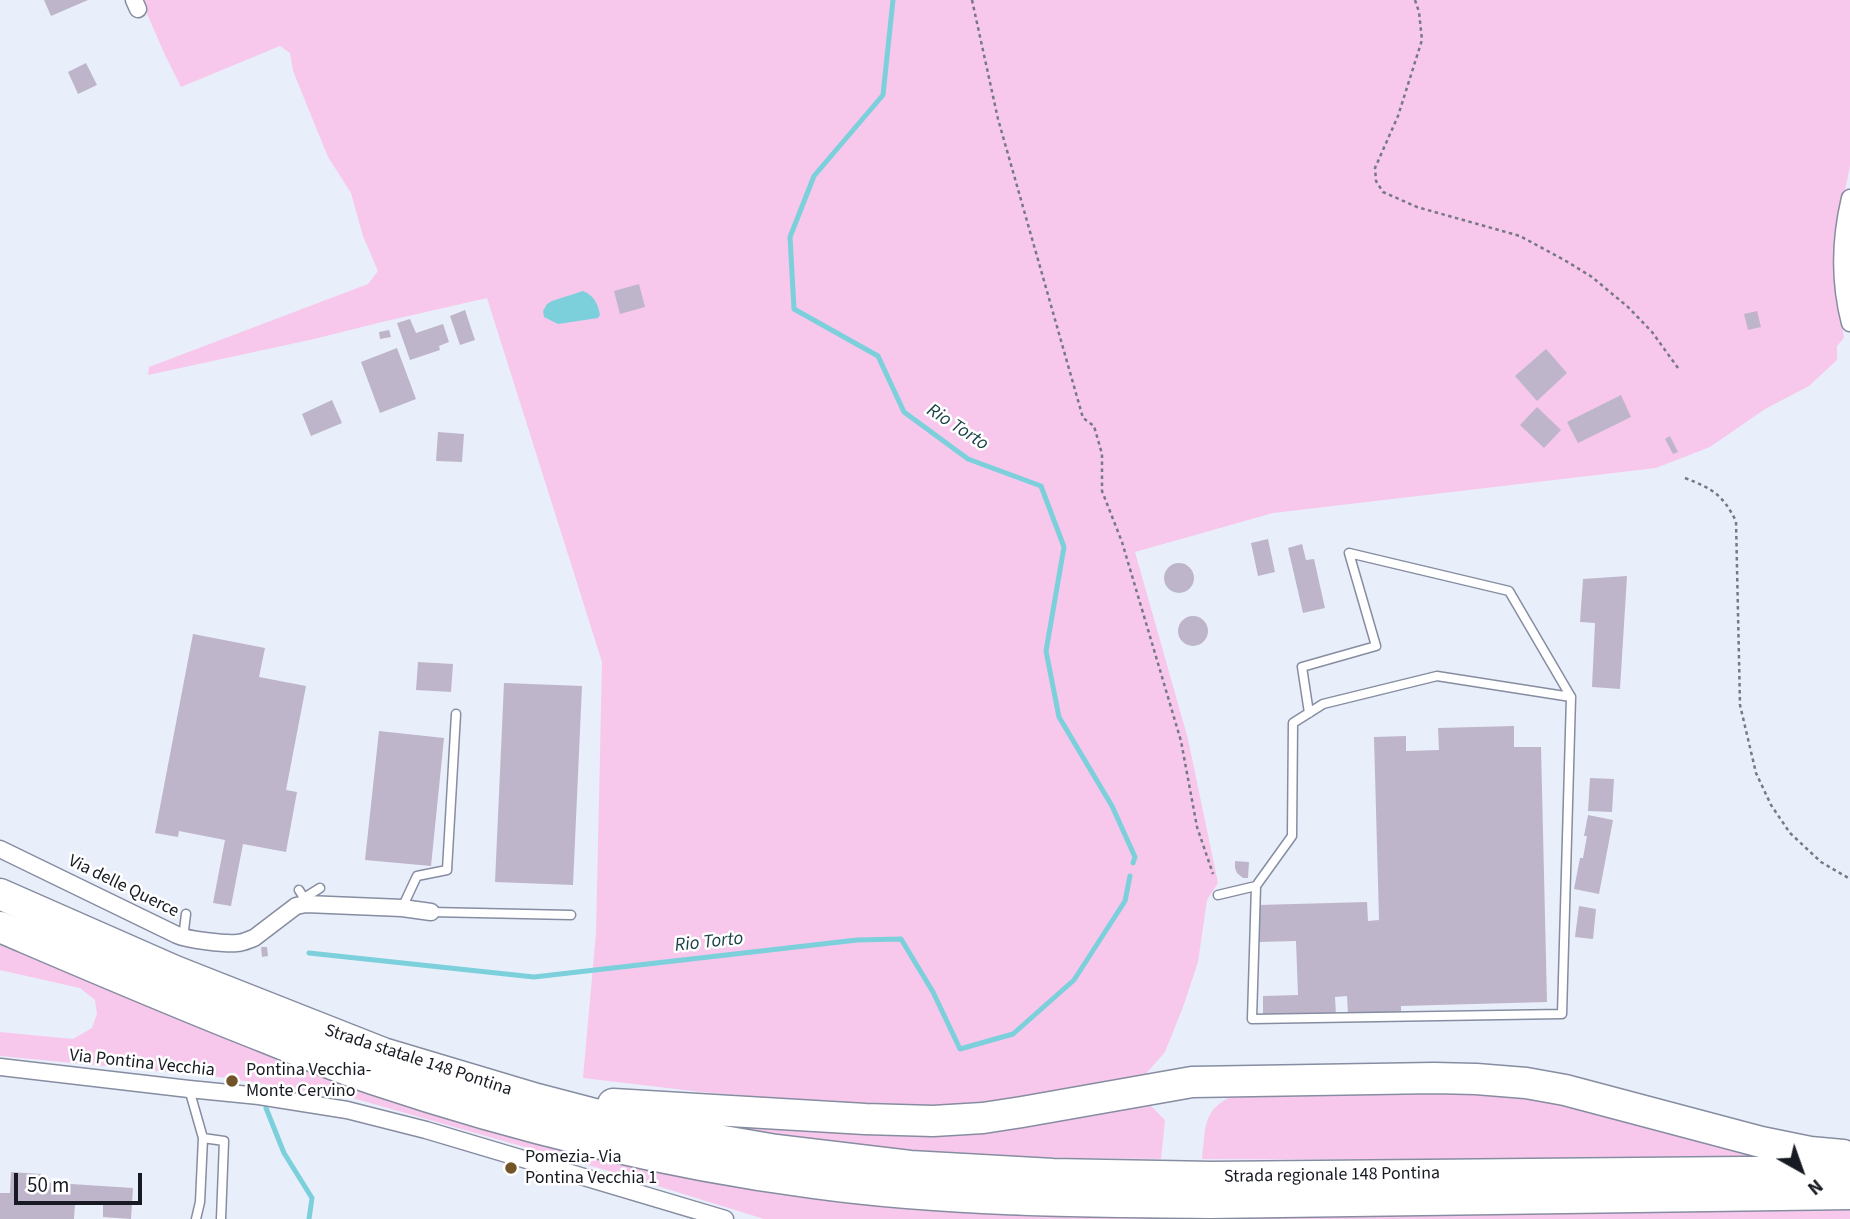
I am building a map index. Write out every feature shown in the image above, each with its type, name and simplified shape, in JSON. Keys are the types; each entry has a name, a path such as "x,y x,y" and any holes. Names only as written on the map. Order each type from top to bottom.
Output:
{"highway":[{"name":"Strada statale 148 Pontina","path":"0,894 175,971 255,1018"},
{"name":"Strada statale 148 Pontina","path":"0,927 168,999 255,1018 304,1037 383,1053 537,1100 815,1170"},
{"name":"Strada statale 148 Pontina","path":"304,1037 371,1078 564,1135 725,1169 815,1170"},
{"path":"537,1100 933,1121 1013,1114 1192,1082 1486,1079 1565,1090 1761,1142 1811,1152 1850,1156"},
{"name":"Strada regionale 148 Pontina","path":"815,1170 955,1170 1054,1174 1211,1190 1850,1194"},
{"name":"Strada regionale 148 Pontina","path":"1211,1190 1850,1171"}],"street":[{"path":"1850,198 1843,232 1846,251 1844,290 1850,323"},
{"name":"Via delle Querce","path":"0,849 183,938 231,944 246,942 300,898"},
{"path":"300,898 306,904 402,908 430,912"},
{"name":"Via Pontina Vecchia","path":"0,1067 274,1098 380,1118 726,1219"}],"lane":[{"path":"1309,713 1302,667 1376,646 1349,553 1509,591 1571,697 1562,1014 1252,1018 1256,886 1292,836 1293,723 1309,713 1323,704 1437,677 1571,697"},
{"path":"402,908 417,876 447,870 456,714"},
{"path":"1218,895 1256,886"},
{"path":"300,898 320,888"},
{"path":"430,912 571,915"},
{"path":"183,938 186,914"},
{"path":"189,1090 203,1138 200,1202 196,1219"},
{"path":"203,1138 224,1141 221,1219"}],"path":[{"path":"972,0 998,119 1083,418 1094,426 1102,454 1102,491 1122,542 1181,741 1197,827 1213,874"},
{"path":"1415,0 1422,40 1398,117 1375,168 1376,181 1383,192 1418,207 1520,236 1566,261 1592,277 1628,307 1652,332 1678,368"},
{"path":"1685,478 1706,486 1722,497 1737,521 1740,705 1756,773 1771,805 1790,833 1821,862 1850,879"}],"shaded area":[{"path":"141,0 1850,0 1850,166 1834,243 1836,291 1844,338 1837,346 1837,360 1809,386 1765,409 1710,447 1656,468 1273,513 1135,552 1188,739 1218,883 1207,900 1198,962 1183,1007 1165,1052 1145,1075 1058,1094 918,1110 701,1092 583,1078 596,933 602,662 487,298 148,375 149,367 368,284 378,271 363,236 351,193 328,157 293,71 290,53 280,46 181,87"},
{"path":"0,931 394,1091 1160,1214 1161,1219 764,1219 609,1171 349,1097 219,1077 0,1056 0,1032 73,1039 92,1028 97,1014 95,1000 80,988 0,970"},
{"path":"1468,1091 1540,1098 1760,1155 1760,1161 1202,1159 1208,1118 1218,1105 1239,1093"},
{"path":"1144,1101 1165,1120 1161,1159 991,1157 914,1153 732,1128 733,1115"},
{"path":"1850,1209 1850,1219 1195,1219 1196,1211"}],"water":[{"path":"583,291 595,300 600,315 598,318 558,324 544,317 543,311 547,304"}],"building":[{"path":"44,0 88,0 51,16"},
{"path":"86,63 97,85 78,94 68,72"},
{"path":"639,284 645,307 620,314 614,291"},
{"path":"465,310 475,340 460,345 450,316"},
{"path":"1757,311 1761,327 1748,330 1744,314"},
{"path":"410,319 416,333 443,324 449,342 439,346 440,350 410,360 397,323"},
{"path":"389,330 391,337 380,339 379,332"},
{"path":"397,348 416,399 380,413 361,362"},
{"path":"1546,349 1567,373 1537,401 1515,376"},
{"path":"1621,395 1631,417 1578,443 1567,422"},
{"path":"332,400 342,423 311,436 302,414"},
{"path":"1537,407 1561,430 1544,448 1520,425"},
{"path":"438,432 464,434 462,462 436,461"},
{"path":"1670,436 1678,452 1673,454 1665,439"},
{"path":"1268,539 1275,572 1258,576 1251,543"},
{"path":"1302,544 1306,560 1314,559 1325,608 1303,613 1288,548"},
{"path":"1179,563 1190,567 1194,578 1190,589 1179,593 1168,589 1164,578 1168,567"},
{"path":"1627,576 1620,689 1592,687 1595,623 1580,622 1583,579"},
{"path":"1193,616 1199,617 1207,625 1207,637 1199,645 1193,646 1187,645 1179,637 1178,631 1179,625 1187,617"},
{"path":"193,634 265,648 259,677 306,686 286,790 297,792 286,852 243,844 231,906 213,903 225,840 179,831 178,837 155,833"},
{"path":"418,662 453,664 451,692 416,690"},
{"path":"504,683 582,686 573,885 495,882"},
{"path":"1514,726 1514,747 1541,747 1547,1002 1401,1006 1401,1013 1348,1014 1347,996 1335,997 1336,1015 1263,1017 1263,996 1298,995 1296,941 1259,942 1258,905 1367,902 1368,921 1379,920 1374,737 1406,736 1406,751 1439,750 1438,728"},
{"path":"379,731 444,738 431,866 365,860"},
{"path":"1590,778 1614,779 1612,812 1588,811"},
{"path":"1588,815 1613,820 1599,894 1574,889 1580,858 1583,858"},
{"path":"1235,861 1249,862 1248,878 1237,873"},
{"path":"1579,906 1596,909 1593,939 1575,937"},
{"path":"261,947 267,947 268,956 262,957"},
{"path":"11,1172 41,1174 40,1182 133,1188 131,1219 103,1217 103,1205 75,1204 74,1219 0,1219 0,1193 10,1193"}],"waterway":[{"name":"Rio Torto","path":"893,0 883,95 814,176 790,237 794,309 878,356 904,412 968,459 1041,486 1064,547 1046,651 1059,717 1112,806 1135,857 1133,863"},
{"name":"Rio Torto","path":"309,953 534,977 857,940 901,939 933,992 960,1049 1013,1034 1074,980 1125,901 1130,876"},
{"name":"Rio Torto","path":"266,1108 284,1153 312,1198 309,1219"}],"place":[{"name":"Pontina Vecchia- Monte Cervino","path":"232,1081"},
{"name":"Pomezia- Via Pontina Vecchia 1","path":"511,1168"}]}
